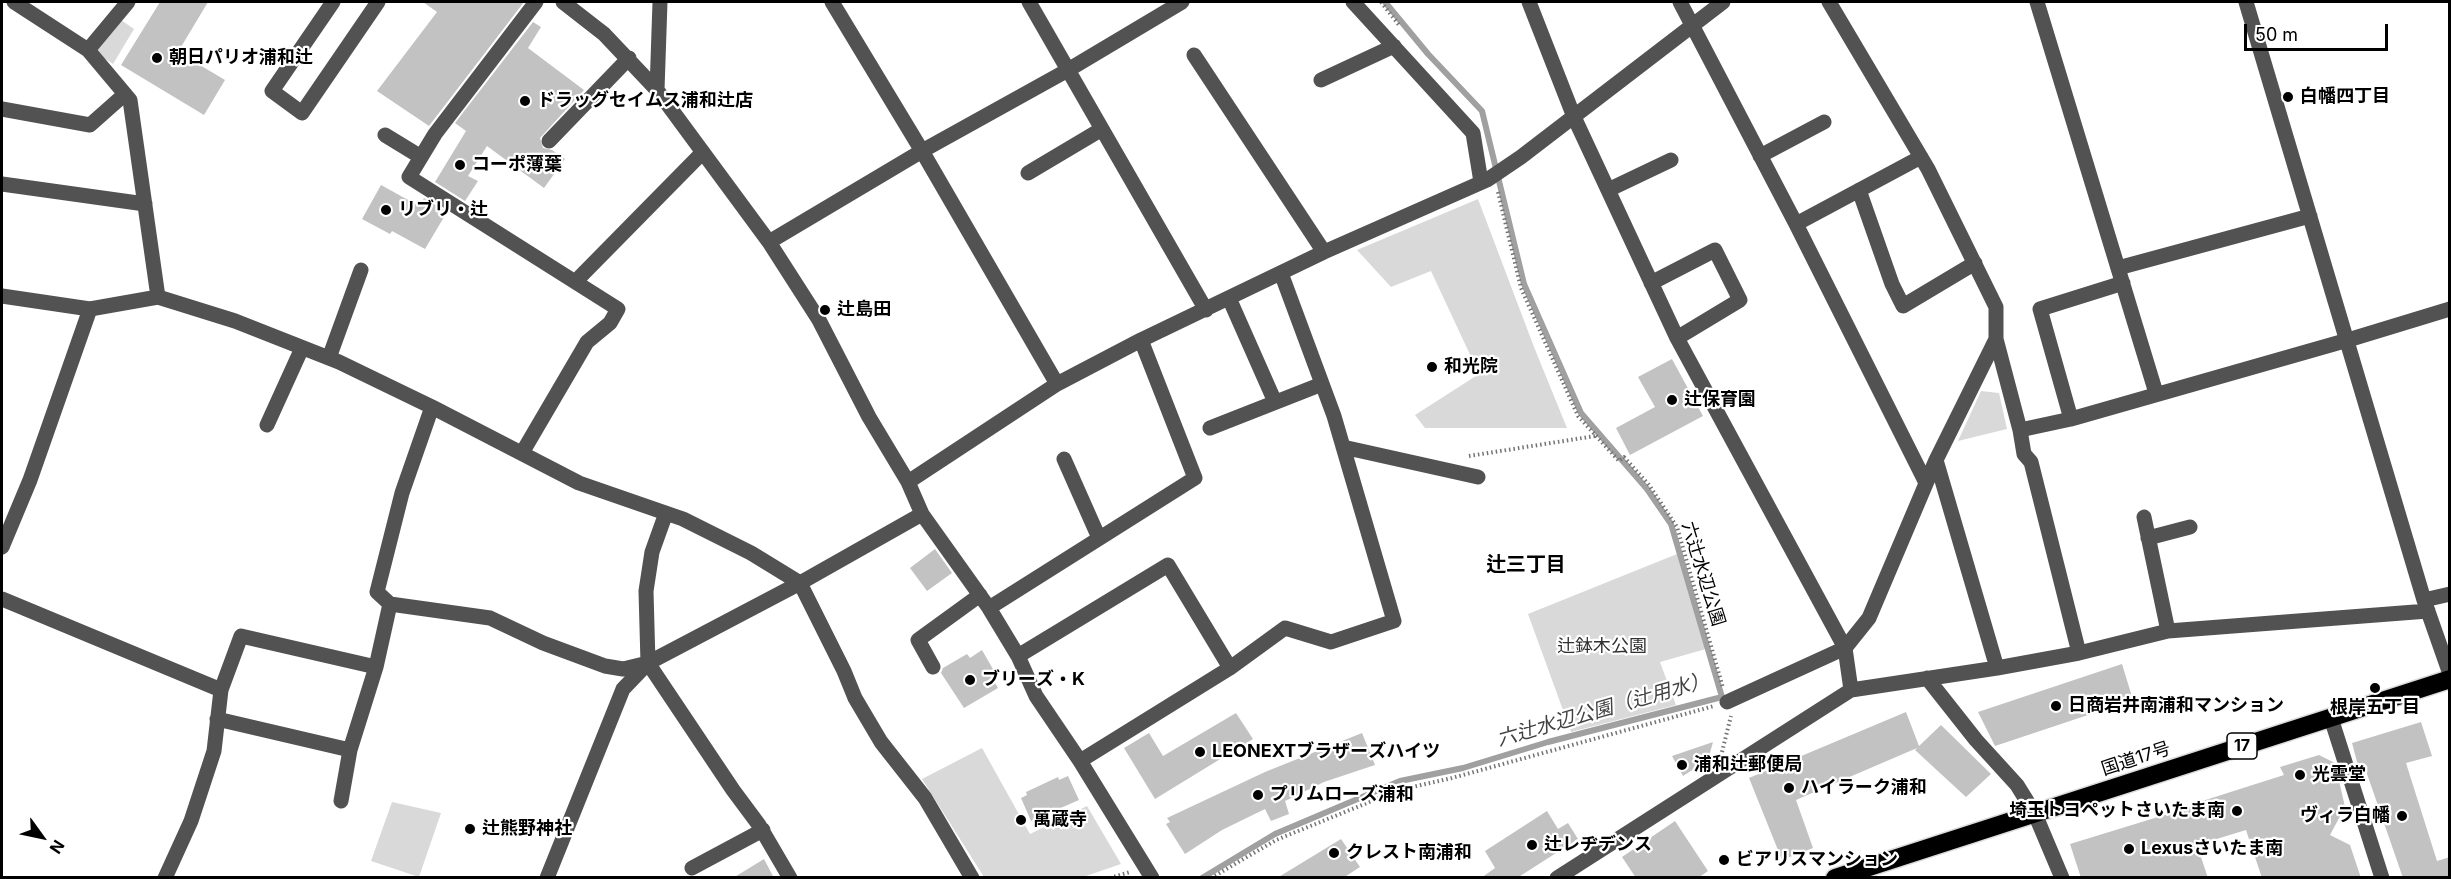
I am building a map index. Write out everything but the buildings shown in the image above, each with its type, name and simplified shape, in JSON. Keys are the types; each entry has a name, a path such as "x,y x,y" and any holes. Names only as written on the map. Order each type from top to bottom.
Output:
{"highway":[{"name":"国道17号","path":"1835,878 2331,718 2450,677"}],"street":[{"path":"14,2 88,50 130,100 158,297"},
{"path":"88,50 128,2"},
{"path":"333,2 272,91 302,112 378,2"},
{"path":"522,453 587,342 610,323 618,309 409,177 435,134 536,2"},
{"path":"563,2 604,34 657,90 769,242 819,320 869,417 908,482 922,514 985,602 1017,656 1036,696 1080,761 1152,878"},
{"path":"657,90 660,2"},
{"path":"832,2 922,151 1057,384"},
{"path":"1029,2 1206,310"},
{"path":"769,242 922,151 1068,70 1182,2"},
{"path":"1353,2 1473,133 1487,179"},
{"path":"1529,2 1574,117 1677,338 1845,648 1851,690"},
{"path":"1680,2 1691,27 1796,224 1926,483"},
{"path":"908,482 1057,384 1141,340 1324,252 1487,179 1574,117 1723,2"},
{"path":"1829,2 1921,157 1996,307 1996,339 2024,454 2031,462 2079,653"},
{"path":"2037,2 2156,393"},
{"path":"2246,2 2426,605 2450,677"},
{"path":"1321,80 1394,46"},
{"path":"1194,55 1324,252"},
{"path":"549,141 628,58"},
{"path":"2,109 90,125 124,94"},
{"path":"1760,156 1824,122"},
{"path":"1028,173 1102,129"},
{"path":"385,135 421,158"},
{"path":"575,282 704,152"},
{"path":"1796,224 1921,157"},
{"path":"1608,190 1671,160"},
{"path":"2,184 145,204"},
{"path":"1858,190 1892,284 1904,306 1974,263"},
{"path":"2118,268 2310,216"},
{"path":"1652,283 1715,250 1740,300 1677,338"},
{"path":"329,358 360,270"},
{"path":"1080,761 1230,668 1285,628 1331,642 1394,621 1343,447 1281,273"},
{"path":"2072,418 2040,309 2123,283"},
{"path":"2,296 90,309 158,297 235,321 329,358 432,406 579,483 683,519 751,553 800,583 855,698 881,742 925,798 972,878"},
{"path":"1229,298 1275,402"},
{"path":"2,548 30,480 90,309"},
{"path":"2020,430 2072,418 2450,309"},
{"path":"1727,702 1845,648 1869,618 1936,460 1996,339"},
{"path":"933,667 918,640 1099,538 1195,478 1141,340"},
{"path":"267,425 302,348"},
{"path":"1210,428 1322,384"},
{"path":"432,406 402,493 377,592 390,604 490,618 543,643 605,666 623,669 648,663 800,583 922,514"},
{"path":"1343,447 1478,477"},
{"path":"1064,459 1099,538"},
{"path":"1936,460 1997,669"},
{"path":"666,513 652,552 646,591 648,663 763,830 790,878"},
{"path":"2144,517 2168,631"},
{"path":"2148,538 2190,527"},
{"path":"1017,656 1168,565 1230,668"},
{"path":"1557,878 1851,690 1997,669 2079,653 2168,631 2426,605 2450,594"},
{"path":"2,599 221,690"},
{"path":"341,801 350,750 376,668 390,604"},
{"path":"165,878 191,821 214,751 221,690 241,636 376,668"},
{"path":"547,878 622,689 648,663"},
{"path":"1927,678 1976,740 2017,785 2035,814 2062,878"},
{"path":"2331,718 2382,878"},
{"path":"217,719 350,750"},
{"path":"692,868 763,830"}],"path":[{"path":"1381,2 1402,28"},
{"name":"六辻水辺公園","path":"1487,179 1521,288 1578,416 1619,461 1624,457 1649,485 1677,527 1727,702"},
{"path":"1459,454 1470,456 1595,436"},
{"path":"1211,878 1276,840 1399,790 1452,778 1727,702 1731,715 1725,743 1713,778"}],"green space":[{"path":"121,20 134,29 113,64 95,52"},
{"path":"1478,199 1567,428 1425,428 1415,415 1479,374 1431,271 1391,287 1357,250"},
{"path":"1981,391 1999,393 2007,429 1958,441"},
{"name":"辻鉢木公園","path":"1677,554 1706,649 1660,662 1676,705 1571,732 1528,614"},
{"name":"萬蔵寺","path":"982,748 1030,834 1087,806 1121,864 1083,877 984,877 922,779"},
{"path":"392,802 441,813 419,877 371,861"}],"waterway":[{"name":"六辻水辺公園（辻用水）","path":"1202,878 1275,834 1400,781 1463,768 1548,742 1722,697 1671,524 1647,489 1581,413 1524,284 1482,111 1428,54 1385,2"}],"place":[{"name":"朝日パリオ浦和辻","path":"157,58"},
{"name":"白幡四丁目","path":"2288,97"},
{"name":"ドラッグセイムス浦和辻店","path":"525,101"},
{"name":"コーポ薄葉","path":"460,165"},
{"name":"リブリ・辻","path":"386,210"},
{"name":"辻島田","path":"825,310"},
{"name":"和光院","path":"1432,367"},
{"name":"辻保育園","path":"1672,400"},
{"name":"ブリーズ・K","path":"970,680"},
{"name":"根岸五丁目","path":"2375,688"},
{"name":"日商岩井南浦和マンション","path":"2056,706"},
{"name":"LEONEXTブラザーズハイツ","path":"1200,752"},
{"name":"浦和辻郵便局","path":"1682,765"},
{"name":"光雲堂","path":"2300,775"},
{"name":"ハイラーク浦和","path":"1789,788"},
{"name":"プリムローズ浦和","path":"1258,795"},
{"name":"埼玉トヨペットさいたま南","path":"2237,811"},
{"name":"ヴィラ白幡","path":"2402,816"},
{"name":"萬蔵寺","path":"1021,820"},
{"name":"辻熊野神社","path":"470,829"},
{"name":"辻レヂデンス","path":"1532,845"},
{"name":"Lexusさいたま南","path":"2129,849"},
{"name":"クレスト南浦和","path":"1334,853"},
{"name":"ビアリスマンション","path":"1724,860"}],"district":[{"name":"辻三丁目","path":"1526,565"}]}
